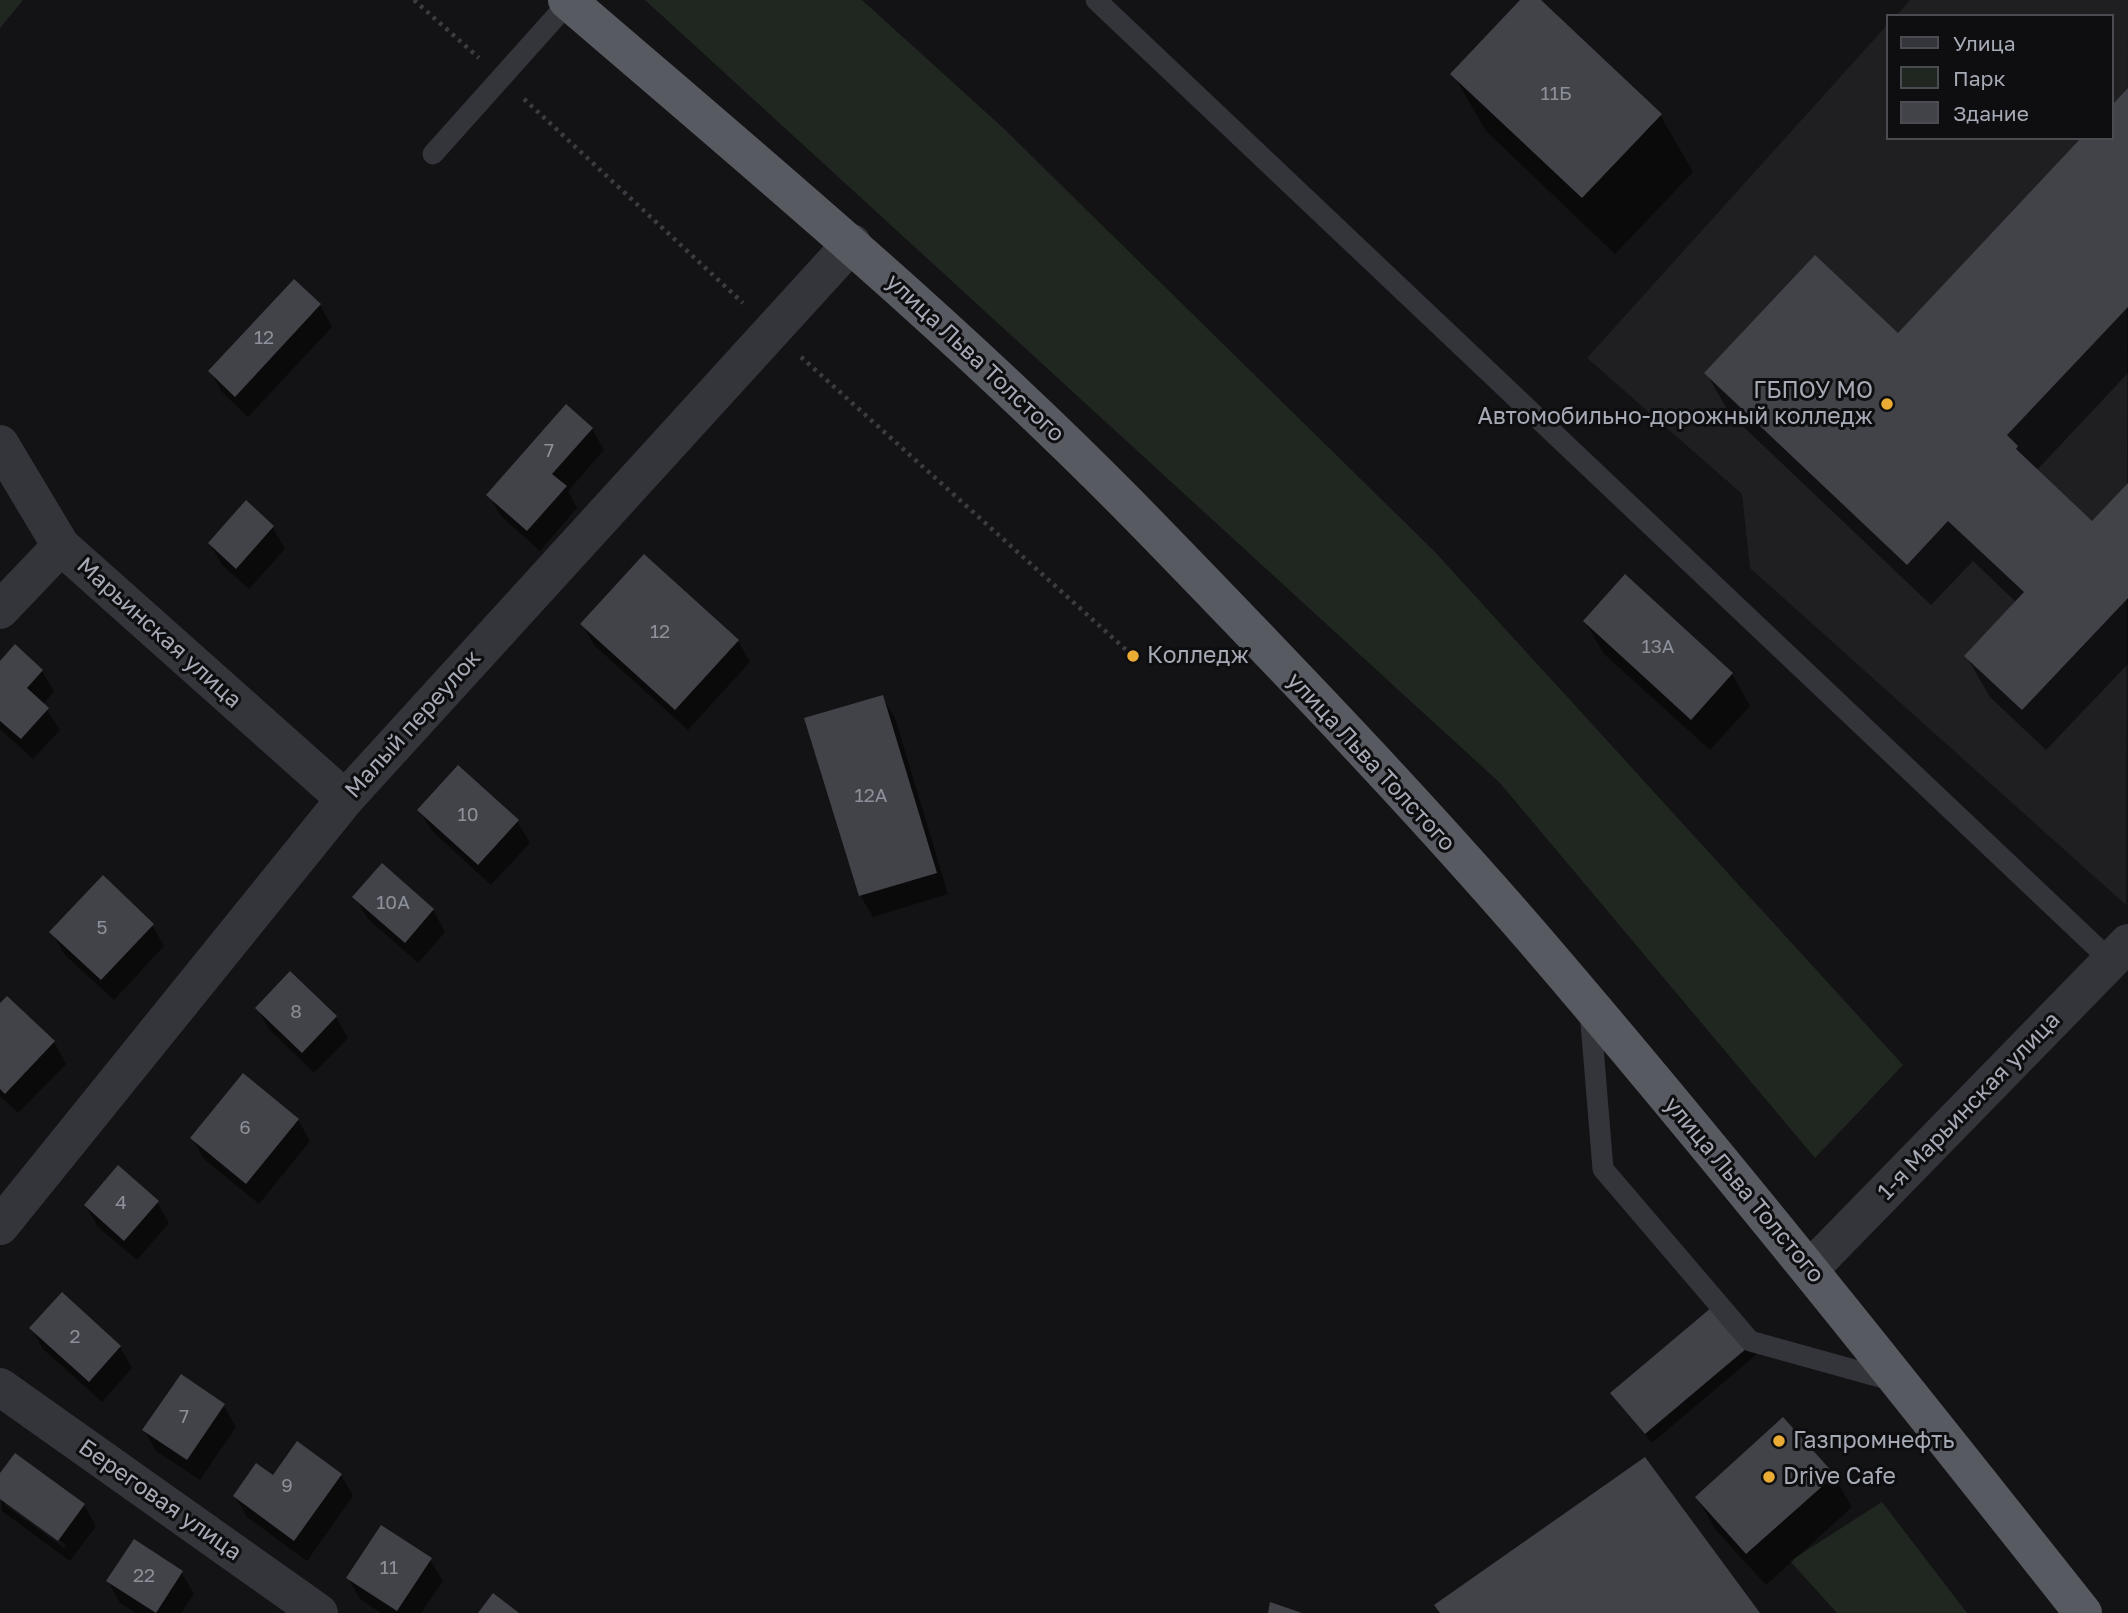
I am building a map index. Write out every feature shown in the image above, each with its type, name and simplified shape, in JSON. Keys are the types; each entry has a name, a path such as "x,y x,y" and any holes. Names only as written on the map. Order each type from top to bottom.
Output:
{"highway":[{"name":"улица Льва Толстого","path":"568,1 852,243 1024,403 1152,528 1350,738 1531,936 1811,1268 2083,1613"}],"street":[{"name":"Малый переулок","path":"0,1226 345,799 852,243"},
{"name":"Марьинская улица","path":"0,444 61,546 345,799"},
{"path":"0,610 61,546"},
{"name":"1-я Марьинская улица","path":"1811,1268 2119,952"},
{"name":"Береговая улица","path":"0,1387 319,1613"}],"lane":[{"path":"1096,0 2119,952"},
{"path":"433,154 568,1"},
{"path":"1589,1005 1602,1169 1750,1341 1901,1382"}],"path":[{"path":"414,0 772,331 1133,656"}],"shaded area":[{"path":"1910,0 2128,0 2126,905 1750,568 1742,494 1587,358 1886,26 1886,140 2114,140 2114,14 1898,14"}],"green space":[{"path":"0,0 23,0 0,28"},
{"path":"645,0 862,0 1001,126 1435,552 1903,1065 1815,1158 1500,783"},
{"path":"1882,1502 1967,1613 1837,1613 1790,1561"}],"building":[{"path":"1520,0 1541,0 1662,114 1582,198 1450,74"},
{"name":"ГБПОУ МО Автомобильно-дорожный колледж","path":"2128,88 2128,307 2007,435 2018,446 2016,449 2092,521 2128,483 2128,598 2022,710 1964,656 2024,592 1948,521 1907,565 1704,373 1815,255 1898,333 2079,140 2114,140 2114,103"},
{"path":"294,279 321,304 235,397 208,371"},
{"path":"566,404 593,428 552,474 567,486 527,531 486,495"},
{"path":"246,500 274,526 236,569 208,543"},
{"path":"644,554 739,640 675,710 580,624"},
{"path":"1625,574 1733,673 1691,720 1583,621"},
{"path":"15,644 43,670 27,688 49,708 21,739 0,721 0,661"},
{"path":"883,695 937,873 859,896 804,718"},
{"path":"458,765 519,820 478,865 417,810"},
{"path":"382,863 434,909 405,943 352,897"},
{"path":"103,875 154,924 101,980 49,932"},
{"path":"290,971 337,1016 302,1053 255,1008"},
{"path":"7,996 55,1041 5,1094 0,1089 0,1003"},
{"path":"243,1073 299,1119 246,1184 190,1138"},
{"path":"118,1165 159,1201 124,1241 84,1205"},
{"path":"62,1292 121,1346 89,1382 29,1328"},
{"path":"1718,1302 1753,1343 1645,1434 1610,1393"},
{"path":"181,1374 225,1404 187,1460 142,1430"},
{"path":"1783,1417 1835,1475 1746,1554 1695,1497"},
{"path":"297,1441 342,1474 294,1541 233,1496 256,1463 273,1475"},
{"path":"15,1453 85,1504 58,1541 0,1499 0,1473"},
{"path":"1645,1457 1760,1613 1440,1613 1434,1605"},
{"path":"381,1525 432,1558 397,1611 346,1578"},
{"path":"134,1539 183,1571 156,1613 106,1581"},
{"path":"493,1593 519,1613 478,1613"},
{"path":"1270,1602 1302,1613 1268,1613"}],"place":[{"name":"ГБПОУ МО Автомобильно-дорожный колледж","path":"1887,404"},
{"name":"Колледж","path":"1133,656"},
{"name":"Газпромнефть","path":"1779,1441"},
{"name":"Drive Cafe","path":"1769,1477"}]}
